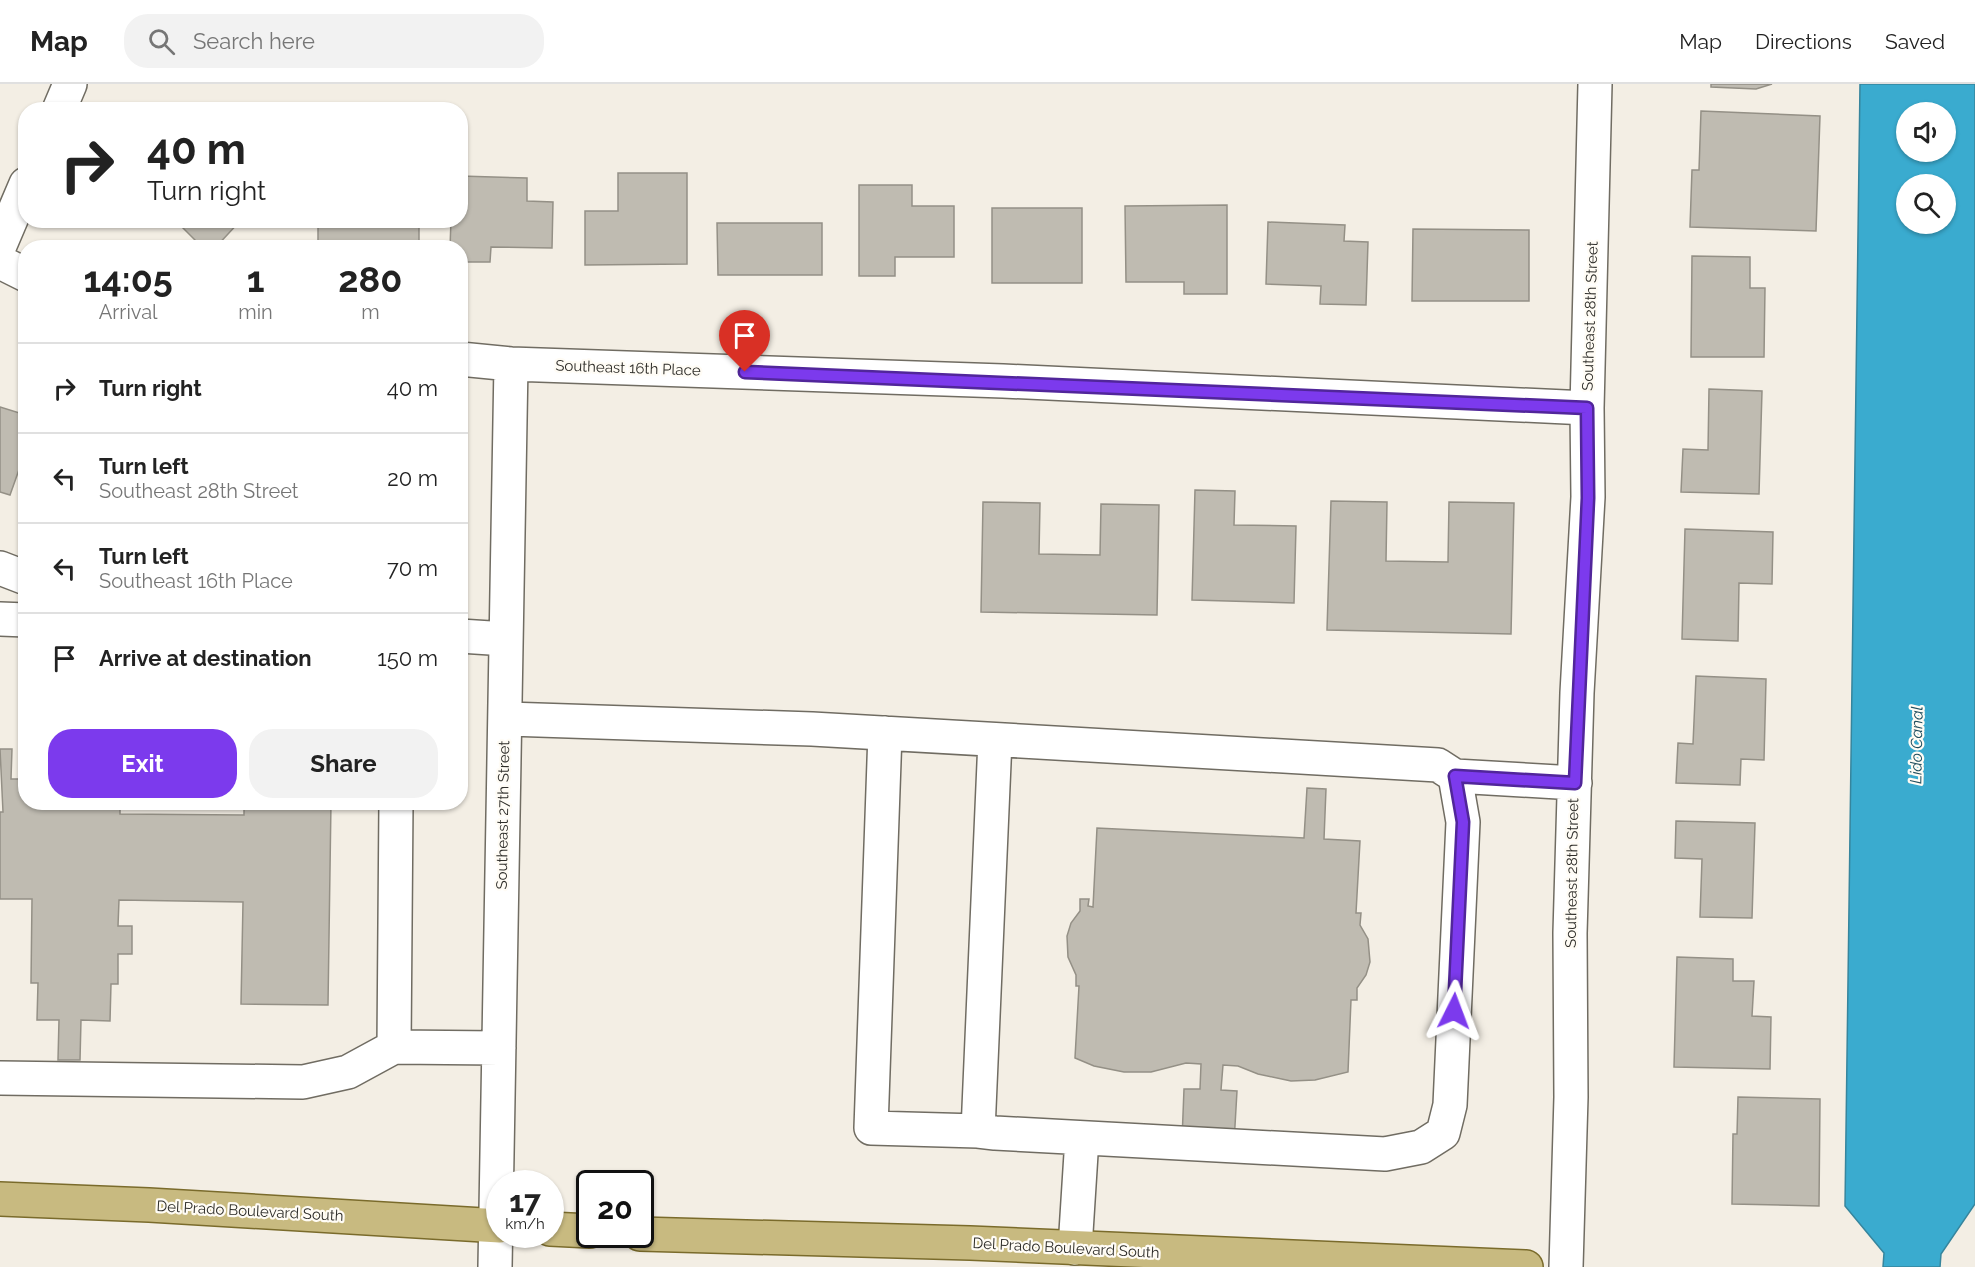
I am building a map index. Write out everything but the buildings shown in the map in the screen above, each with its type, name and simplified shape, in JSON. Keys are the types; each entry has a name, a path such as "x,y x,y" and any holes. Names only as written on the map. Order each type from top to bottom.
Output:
{"main road":[{"name":"Del Prado Boulevard South","path":"0,1199 486,1225"},
{"name":"Del Prado Boulevard South","path":"654,1234 1075,1248 1526,1267"}],"street":[{"path":"62,102 70,84"},
{"name":"Southeast 28th Street","path":"1566,1267 1571,1097 1570,933 1588,498 1587,408 1595,84"},
{"path":"0,245 18,203"},
{"path":"0,262 18,271"},
{"name":"Southeast 16th Place","path":"468,360 511,364 1003,381 1232,394 1587,408"},
{"name":"Southeast 27th Street","path":"498,1170 511,364"},
{"path":"0,568 18,575"},
{"path":"0,619 18,620"},
{"path":"468,637 506,639"},
{"path":"505,719 885,733 1438,765 1455,776 1575,783"},
{"path":"885,733 871,1128 978,1131 1384,1154 1421,1147 1443,1133 1450,1105 1463,822 1455,776"},
{"path":"978,1131 995,740"},
{"path":"394,1047 396,810"},
{"path":"0,1078 303,1082 348,1072 394,1047 499,1048"},
{"path":"1075,1248 1082,1138"},
{"name":"Southeast 27th Street","path":"495,1267 496,1248"}],"water":[{"name":"Lido Canal","path":"1860,84 1975,84 1975,1204 1941,1254 1940,1267 1883,1267 1884,1253 1845,1206"}],"route":[{"path":"745,372 1003,381 1232,394 1587,408 1588,498 1577,693 1575,783 1455,776 1463,822 1454,1011"}]}
